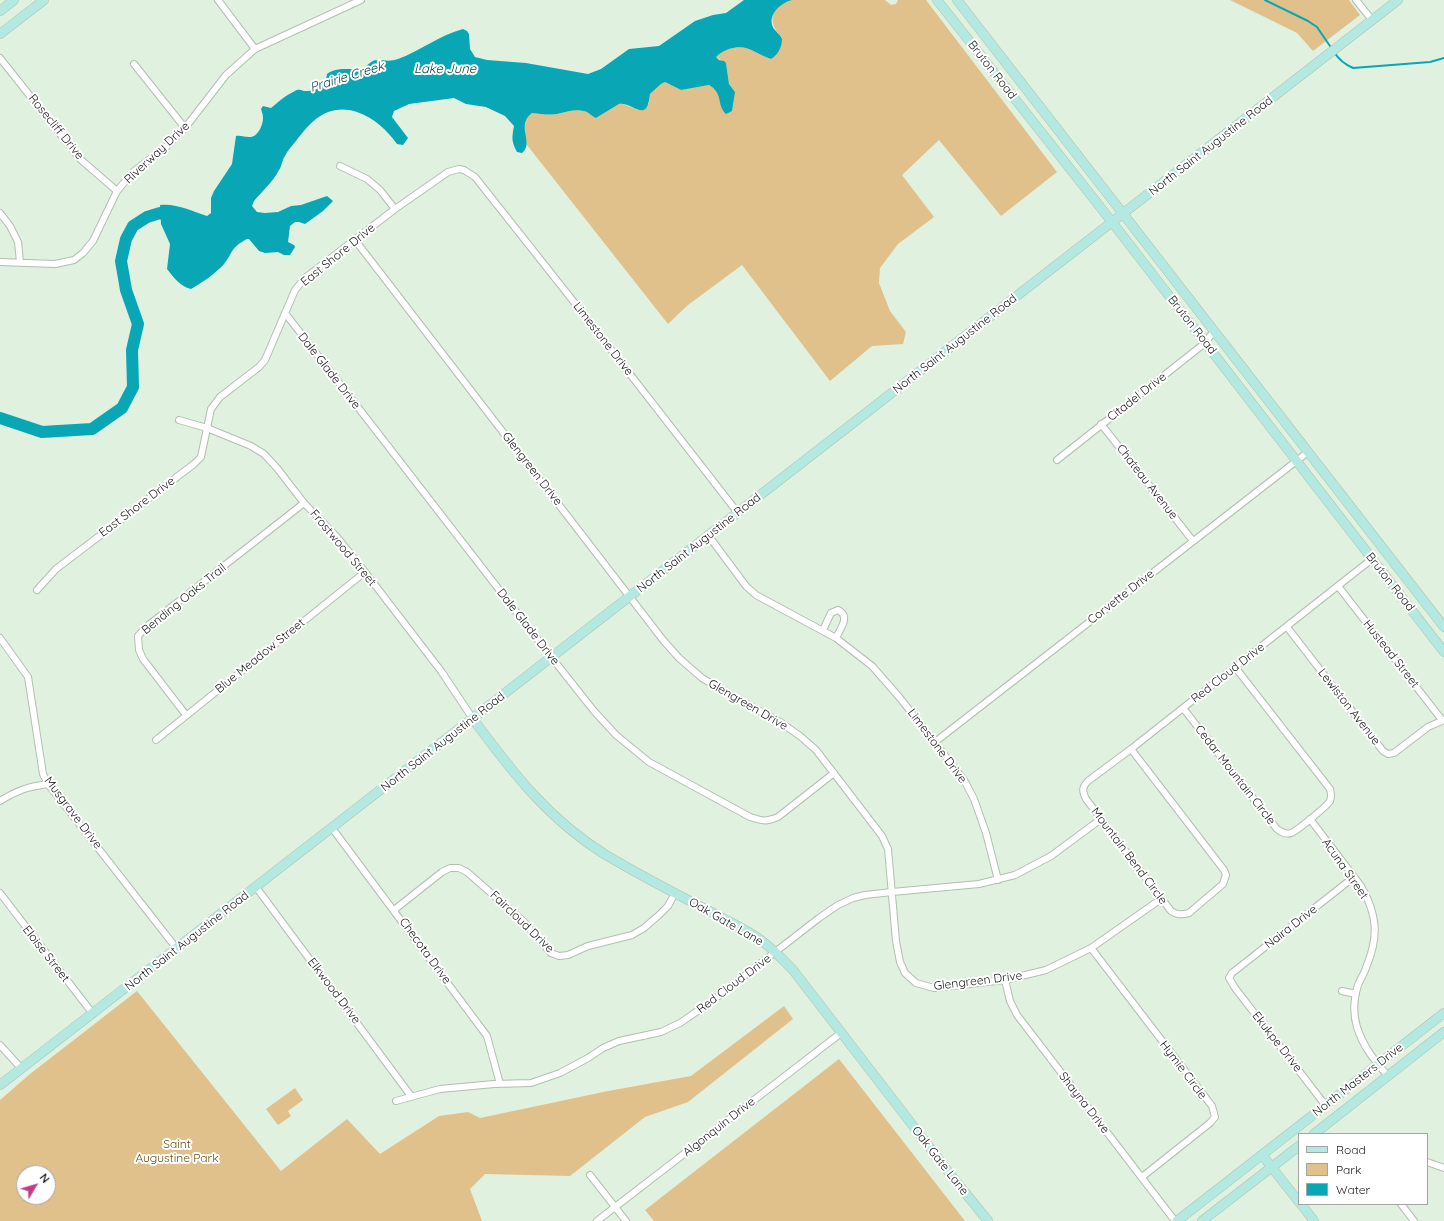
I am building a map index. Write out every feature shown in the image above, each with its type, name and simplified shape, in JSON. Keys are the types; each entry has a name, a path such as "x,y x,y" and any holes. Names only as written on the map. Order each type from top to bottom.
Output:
{"street":[{"path":"0,11 14,0"},
{"path":"0,34 44,0"},
{"path":"218,0 255,49"},
{"name":"Riverway Drive","path":"0,262 55,264 74,260 83,253 93,241 117,191 133,172 167,146 185,128 226,75 255,49 347,2 361,0"},
{"name":"Bruton Road","path":"937,0 1112,222 1444,652"},
{"name":"Bruton Road","path":"957,0 1441,623"},
{"path":"1356,0 1372,20"},
{"name":"North Saint Augustine Road","path":"0,1085 1398,0"},
{"name":"Rosecliff Drive","path":"0,58 80,159 117,191"},
{"path":"134,64 185,128"},
{"path":"995,74 1007,64"},
{"path":"340,166 367,179 380,190 396,210"},
{"name":"East Shore Drive","path":"37,590 56,569 194,464 201,457 211,409 220,397 259,367 265,360 295,290 305,278 448,172 459,169 464,170"},
{"name":"Limestone Drive","path":"464,170 475,177 738,512"},
{"path":"0,213 10,226 18,242 20,262"},
{"name":"Glengreen Drive","path":"355,240 678,658 702,678 785,725 800,736 816,750 882,836 888,849 896,941 900,962 905,973 916,983 934,988 1005,980 1046,970 1091,948 1161,899"},
{"name":"Dale Glade Drive","path":"285,313 552,658 594,711 616,735 649,762 750,817 762,820 768,821 778,817 834,774"},
{"name":"Citadel Drive","path":"1056,460 1205,343 1214,331"},
{"name":"Frostwood Street","path":"179,420 208,428 251,446 264,454 277,468 304,503 328,527 365,572 441,671 473,719"},
{"name":"Chateau Avenue","path":"1101,424 1193,541"},
{"name":"Corvette Drive","path":"934,742 1308,452"},
{"name":"Bending Oaks Trail","path":"186,715 143,659 138,650 138,636 146,627 304,503"},
{"path":"1353,534 1364,524"},
{"name":"Limestone Drive","path":"708,535 746,586 756,595 836,638 859,655 884,679 964,780 974,799 986,833 998,880"},
{"path":"1372,559 1384,550"},
{"name":"Red Cloud Drive","path":"1083,786 1088,780 1183,708 1372,559"},
{"name":"Blue Meadow Street","path":"156,740 365,572"},
{"name":"Hustead Street","path":"1338,586 1443,720"},
{"path":"823,630 831,613 838,610 843,612 845,616 844,621 836,638"},
{"path":"1426,629 1441,623"},
{"name":"Lewiston Avenue","path":"1287,627 1383,751 1388,754 1394,753 1428,727 1443,720"},
{"name":"Musgrave Drive","path":"0,638 28,677 43,774 48,784 177,949"},
{"name":"Cedar Mountain Circle","path":"1183,708 1277,829 1285,834 1291,833 1310,819 1330,801 1332,795 1330,789 1235,667"},
{"name":"Oak Gate Lane","path":"473,719 514,774 541,804 562,823 605,854 740,927 762,940 776,952 793,970 988,1221"},
{"name":"Mountain Bend Circle","path":"1083,786 1083,792 1086,799 1171,911 1176,914 1189,913 1224,884 1226,875 1224,870 1131,748"},
{"path":"0,802 27,787 48,784"},
{"name":"Red Cloud Drive","path":"396,1101 440,1089 531,1083 540,1081 571,1068 603,1048 619,1041 661,1032 672,1027 712,1001 838,905 853,898 865,895 979,884 1015,875 1051,856 1101,819"},
{"name":"Acuna Street","path":"1310,819 1354,877 1367,897 1373,912 1375,926 1372,951 1358,985 1355,1009 1357,1026 1367,1051 1388,1076"},
{"name":"Checota Drive","path":"332,828 487,1036 500,1084"},
{"name":"Faircloud Drive","path":"394,910 442,872 450,868 459,868 467,872 509,907 551,953 559,956 568,955 588,946 632,935 644,928 659,915 668,906 675,893"},
{"name":"Naira Drive","path":"1229,978 1232,973 1354,877"},
{"name":"Elkwood Drive","path":"256,887 411,1096"},
{"name":"Eloise Street","path":"0,893 93,1014"},
{"name":"Hymie Circle","path":"1091,948 1212,1106 1215,1117 1210,1123 1142,1177"},
{"name":"Ekukpe Drive","path":"1229,978 1235,988 1326,1106"},
{"name":"Shayna Drive","path":"1005,980 1010,1001 1017,1015 1176,1221"},
{"path":"1342,991 1356,994"},
{"name":"North Masters Drive","path":"1176,1221 1262,1156 1377,1064 1444,1013"},
{"name":"North Masters Drive","path":"1315,1133 1444,1032"},
{"name":"Algonquin Drive","path":"597,1221 841,1033"},
{"path":"0,1045 22,1068"},
{"path":"1202,1221 1298,1147"},
{"path":"1262,1156 1298,1199"},
{"path":"1428,1162 1444,1168"},
{"path":"590,1175 626,1221"},
{"path":"1303,1205 1314,1221"},
{"path":"1402,1205 1414,1221"}],"green space":[{"path":"792,0 885,0 891,5 896,4 898,0 926,0 1057,172 1001,216 939,140 902,175 934,217 898,244 880,268 879,283 890,311 906,332 903,344 872,346 830,381 742,265 688,305 668,324 527,145 525,132 526,120 532,113 554,114 580,110 596,118 619,104 623,104 638,110 649,104 650,94 665,82 681,90 709,85 718,92 723,110 735,92 729,84 726,63 716,57 720,53 729,49 741,47 771,59 779,34 773,23 774,13 781,5"},
{"path":"1230,0 1349,0 1360,15 1313,51 1297,33"},
{"name":"Saint Augustine Park","path":"137,991 281,1171 347,1119 380,1154 439,1116 468,1112 480,1118 608,1091 691,1076 784,1006 793,1019 688,1102 645,1117 570,1176 485,1174 470,1189 482,1221 0,1221 0,1100 30,1074"},
{"path":"839,1059 965,1221 654,1221 645,1210"},
{"path":"295,1088 303,1100 288,1111 291,1116 278,1125 266,1109"}],"water":[{"name":"Lake June","path":"744,0 792,0 779,7 773,15 772,24 782,39 779,50 771,59 741,47 729,49 716,57 726,63 729,84 735,92 732,111 726,114 721,107 717,92 709,85 681,90 665,82 650,94 646,108 643,110 639,110 624,104 619,104 596,118 580,110 554,114 532,113 527,118 525,123 527,144 522,153 517,152 515,148 512,139 514,126 505,116 486,107 466,104 454,98 409,104 394,111 392,117 408,138 403,145 397,144 380,125 357,112 337,110 329,112 315,120 302,133 287,152 274,178 254,201 252,206 257,212 265,213 278,212 291,206 301,205 327,196 333,201 323,211 305,224 295,222 290,226 288,242 295,247 290,255 284,255 278,252 265,253 259,251 249,239 247,239 235,247 224,264 217,271 191,289 180,284 167,269 170,244 161,224 160,205 178,206 207,216 211,213 211,198 214,191 232,164 236,136 255,136 263,121 261,109 263,106 271,108 297,90 313,91 320,88 325,82 327,74 331,72 341,69 363,68 375,60 395,60 446,35 463,29 469,34 470,49 475,57 487,60 526,63 588,74 601,69 629,49 659,46 695,21 713,15 726,13"}],"waterway":[{"path":"1265,0 1317,27 1332,49"},
{"path":"1334,52 1342,62 1353,68 1430,62 1444,58"},
{"name":"Prairie Creek","path":"0,418 42,432 92,429 122,408 133,387 132,350 138,324 126,290 121,261 126,239 133,226 147,217 160,213 176,218"}]}
